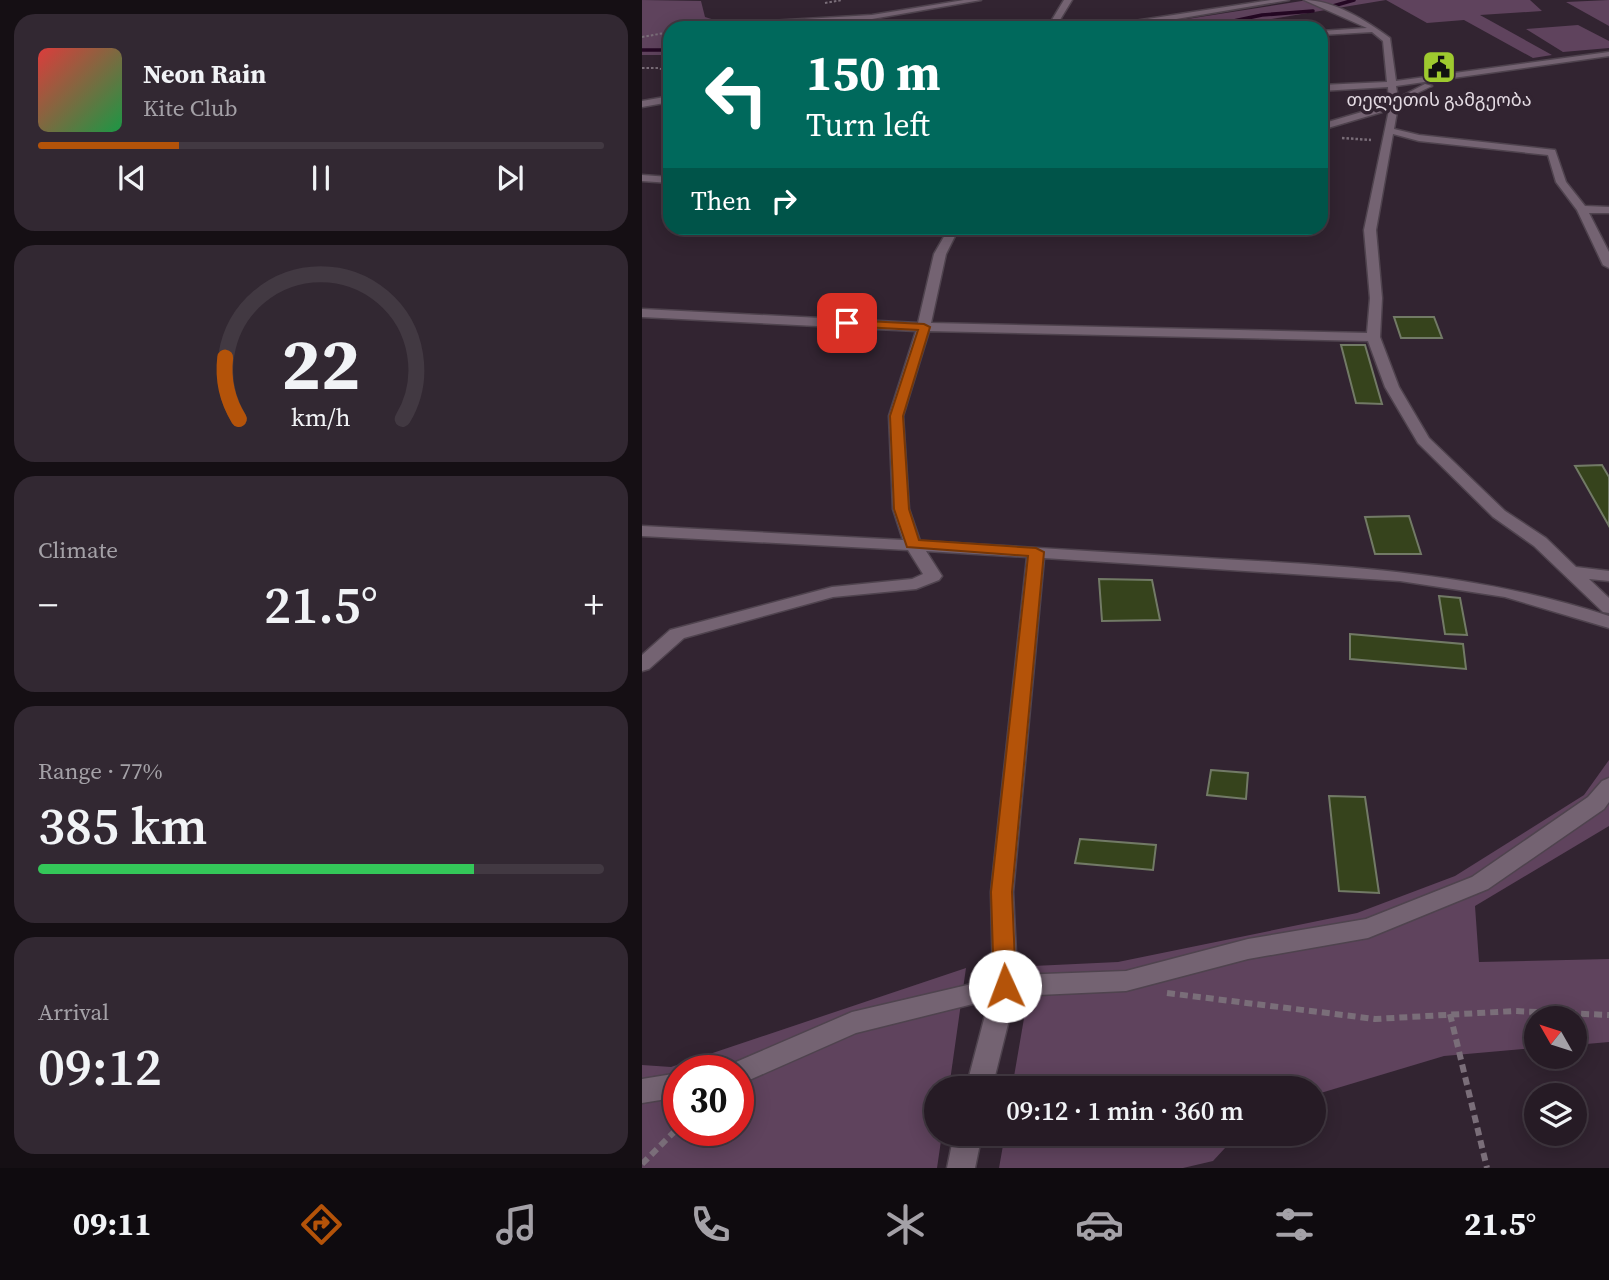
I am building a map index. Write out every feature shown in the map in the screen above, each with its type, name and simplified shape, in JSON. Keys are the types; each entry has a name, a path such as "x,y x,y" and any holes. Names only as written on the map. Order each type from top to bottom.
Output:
{"street":[{"path":"785,21 872,18 977,0"},
{"path":"965,12 988,0"},
{"path":"1055,21 1068,0"},
{"path":"1161,21 1285,0"},
{"path":"1308,0 1347,15 1374,29 1387,40 1394,105 1371,230 1376,298 1373,337 1392,387 1423,440 1499,514 1540,542 1609,608"},
{"path":"1328,32 1374,29"},
{"path":"1328,88 1392,85 1454,77 1529,62 1609,54"},
{"path":"1328,125 1394,105 1408,94 1454,77"},
{"path":"1392,85 1417,90"},
{"path":"642,104 663,100"},
{"path":"1387,136 1552,152 1561,182 1582,209 1609,265"},
{"path":"642,178 663,180"},
{"path":"1582,209 1609,209"},
{"path":"642,665 677,634 832,592 916,584 933,576 913,544 901,509 896,416 924,327 940,254 950,235"},
{"path":"642,313 924,327 1373,337"},
{"path":"642,531 913,544 1434,578 1558,603 1609,622"},
{"path":"982,1076 1005,986 1002,892 1036,552"},
{"path":"1572,572 1609,576"},
{"path":"754,1066 852,1023 1005,986 1126,981 1248,949 1368,928 1480,883 1596,803 1609,786"},
{"path":"642,1091 663,1088"},
{"path":"961,1168 966,1146"}],"path":[{"path":"823,4 842,0"},
{"path":"642,37 663,33"},
{"path":"642,68 663,70"},
{"path":"1332,137 1387,136"},
{"path":"1126,981 1173,995 1375,1019 1514,1011 1609,1016"},
{"path":"1450,1014 1487,1168"},
{"path":"642,1164 663,1143"}],"shaded area":[{"path":"642,0 701,1 705,17 718,21 663,21 663,55 642,55"},
{"path":"1308,0 1386,0 1260,21 1174,21"},
{"path":"1386,0 1530,0 1542,11 1480,15 1552,55 1533,58 1464,20 1427,23"},
{"path":"1609,0 1609,26 1566,2"},
{"path":"1578,25 1609,41 1609,48 1563,52 1526,29"},
{"path":"1609,760 1609,826 1475,906 1479,962 1609,959 1609,1042 1587,1044 1587,1006 1524,1006 1524,1049 1444,1056 1326,1091 1326,1076 1014,1076 1033,966 1118,962 1357,913 1455,876 1584,795"},
{"path":"966,968 951,1076 924,1076 924,1146 940,1146 937,1168 642,1168 642,1065 663,1066 663,1146 754,1146 754,1055 707,1055"},
{"path":"1003,1146 1227,1146 1213,1161 1183,1168 999,1168"}],"building":[{"path":"1394,317 1434,317 1442,338 1401,338"},
{"path":"1341,345 1365,345 1382,404 1356,403"},
{"path":"1602,465 1609,477 1609,526 1575,466"},
{"path":"1409,516 1421,554 1375,554 1365,517"},
{"path":"1099,579 1152,580 1160,620 1102,621"},
{"path":"1439,596 1460,598 1467,635 1445,634"},
{"path":"1350,634 1463,644 1466,669 1350,659"},
{"path":"1211,770 1248,773 1246,799 1207,795"},
{"path":"1329,796 1365,797 1379,893 1339,891"},
{"path":"1080,839 1156,845 1153,870 1075,863"}],"waterway":[{"path":"1333,6 1354,0"},
{"path":"1234,21 1262,15 1313,11"},
{"path":"642,50 663,50"}],"place":[{"name":"თელეთის გამგეობა","path":"1439,67"}],"route":[{"path":"847,323 924,327 896,416 901,467 901,509 913,544 1036,552 1002,892 1005,986"}]}
